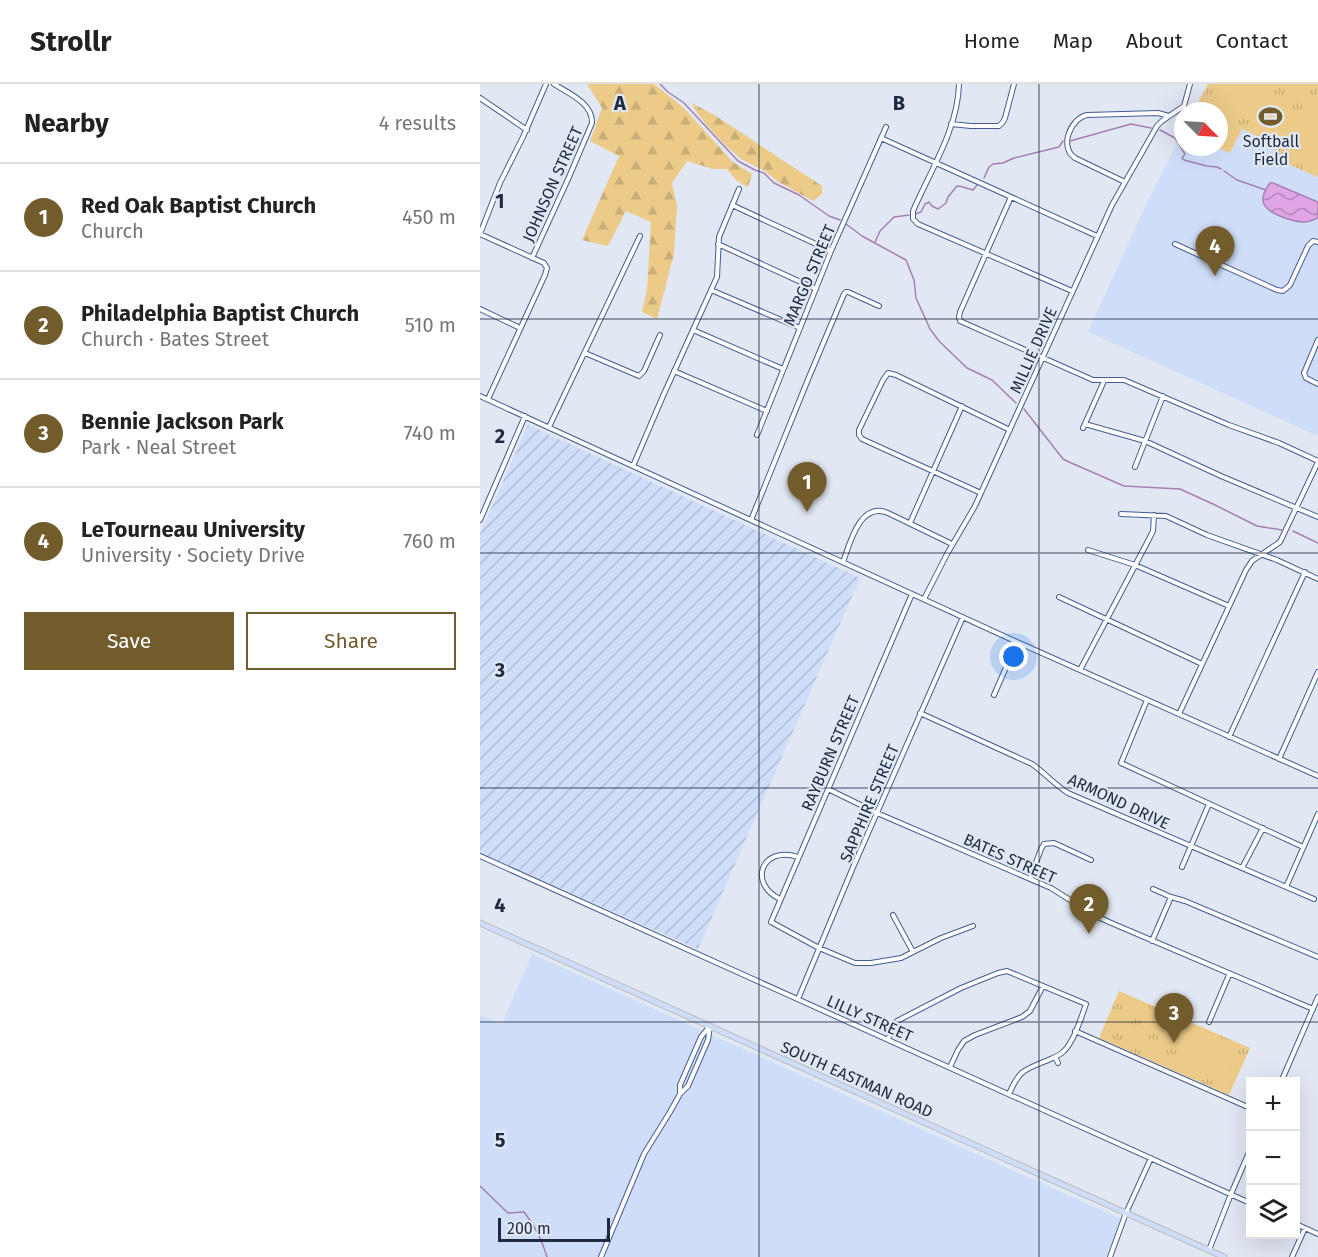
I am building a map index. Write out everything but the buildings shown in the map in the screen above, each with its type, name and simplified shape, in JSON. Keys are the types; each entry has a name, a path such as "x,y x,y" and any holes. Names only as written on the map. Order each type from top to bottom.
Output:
{"main road":[{"name":"SOUTH EASTMAN ROAD","path":"480,923 1224,1257"}],"street":[{"path":"532,258 480,234 500,183 527,130 546,84"},
{"name":"JOHNSON STREET","path":"488,399 546,271 545,265 532,258 570,177 592,123 592,113 587,107 554,84"},
{"path":"959,84 958,101 951,124 912,217 918,224 1072,291"},
{"path":"951,124 999,126 1005,118 1014,84"},
{"name":"MILLIE DRIVE","path":"924,600 981,493 1112,205 1157,126 1184,106 1190,84"},
{"path":"480,98 527,130"},
{"path":"1125,182 1070,155 1067,142 1074,123 1079,117 1087,115 1158,113 1169,116"},
{"name":"MARGO STREET","path":"757,435 831,251 886,127"},
{"path":"881,138 1097,236"},
{"path":"633,466 718,273 718,244 722,228 739,189"},
{"path":"1011,197 960,312 959,319 1093,381 1124,380 1318,461 1280,542 1260,554 1246,570 1179,714"},
{"path":"732,205 831,251"},
{"path":"549,428 640,236"},
{"path":"1175,244 1283,291 1289,286 1308,246 1313,242 1318,242"},
{"path":"718,244 816,289"},
{"path":"711,290 800,328"},
{"path":"751,520 844,294 846,292 879,306"},
{"path":"480,309 520,328"},
{"path":"693,330 783,369"},
{"path":"585,353 639,376 644,371 660,335"},
{"path":"1318,340 1304,373 1306,378 1318,384"},
{"path":"674,371 767,411"},
{"path":"981,493 859,436 864,420 888,373 1010,430"},
{"path":"1104,381 1084,426 1145,441 1318,517"},
{"path":"480,396 924,600 1318,776"},
{"path":"1135,467 1162,396"},
{"path":"910,523 962,406"},
{"path":"480,520 525,416"},
{"path":"843,562 856,529 875,510 884,511 952,544"},
{"path":"1121,514 1166,516 1207,535 1277,560 1318,579"},
{"path":"1080,670 1153,531 1154,515"},
{"path":"1088,550 1136,565 1228,606"},
{"path":"1229,737 1305,572"},
{"name":"RAYBURN STREET","path":"819,948 771,922 912,594"},
{"path":"1059,597 1202,663"},
{"name":"SAPPHIRE STREET","path":"798,999 963,617"},
{"path":"994,695 1017,642"},
{"path":"1279,759 1318,672"},
{"path":"1147,700 1121,763 1304,847"},
{"name":"ARMOND DRIVE","path":"920,713 1032,764 1068,793 1314,899"},
{"name":"BATES STREET","path":"828,789 877,813 1060,893 1094,915 1229,975 1313,1009"},
{"path":"1182,867 1209,804"},
{"path":"1286,887 1318,814"},
{"path":"1242,868 1263,828"},
{"path":"1030,879 1044,844 1054,843 1091,860"},
{"path":"780,899 770,893 764,885 762,875 764,865 776,855 786,854 798,858"},
{"name":"LILLY STREET","path":"480,856 1246,1201"},
{"path":"1153,889 1318,957"},
{"path":"1152,941 1171,897"},
{"path":"893,915 913,952"},
{"path":"819,948 855,963 895,960 973,926"},
{"path":"888,1039 897,1021 961,988 1007,971 1086,1004 1067,1048 1061,1054 1022,1072 1009,1094"},
{"path":"1209,1022 1229,975"},
{"path":"950,1067 957,1050 964,1041 1022,1017 1030,1011 1043,986"},
{"path":"1283,1077 1318,997"},
{"path":"680,1094 680,1085 697,1046 710,1026"},
{"path":"601,1257 644,1154 680,1094 688,1086 708,1040 710,1026"},
{"path":"1075,1031 1246,1105"},
{"path":"1055,1057 1058,1063"},
{"path":"1110,1257 1126,1213 1151,1158"},
{"path":"1209,1250 1246,1161"},
{"path":"1300,1226 1318,1234"},
{"path":"1292,1257 1305,1228"}],"shaded area":[{"path":"1208,84 1318,84 1318,436 1088,332 1144,209 1174,150 1174,156 1228,156 1228,102 1199,102"},
{"path":"528,425 860,578 698,949 480,853 480,534"},
{"path":"532,954 1121,1219 1106,1257 480,1257 480,1015 502,1024"}],"green space":[{"path":"587,84 654,84 683,107 733,162 752,174 748,187 737,181 727,169 713,169 687,161 672,183 677,206 674,254 657,319 642,312 647,290 651,222 626,211 608,246 582,240 619,156 590,141 602,108"},
{"path":"1208,84 1318,84 1318,177 1272,157 1277,145 1242,129 1230,153 1228,152 1228,102 1199,102"},
{"path":"1217,84 1249,84 1254,87 1228,142 1228,102 1208,102"},
{"name":"Softball Field","path":"1261,92 1291,106 1292,109 1279,139 1263,133 1253,122 1252,108"},
{"path":"692,103 716,116 822,186 822,194 813,201 741,159 705,123"},
{"path":"1304,113 1318,119 1318,161 1289,149"},
{"path":"1119,991 1250,1048 1229,1095 1099,1038"},
{"path":"1187,1029 1237,1051 1222,1085 1172,1063"}],"water":[{"path":"1270,183 1318,202 1318,218 1308,222 1299,222 1286,219 1268,209 1263,199"}],"waterway":[{"path":"660,84 684,103 738,161 764,173 774,183 799,195 829,216 840,220"},
{"path":"1070,141 1131,124 1151,128"},
{"path":"1160,130 1175,138 1185,154 1182,158 1184,160 1221,169"},
{"path":"984,178 993,164 1059,147 1063,141"},
{"path":"1224,171 1237,180 1266,190"},
{"path":"915,214 921,212 925,204 929,202 938,209 946,203 957,186 973,190 977,185"},
{"path":"875,242 880,231 894,217 909,215"},
{"path":"846,224 862,236 906,260 914,280 916,298 930,329 939,341 967,368 992,380 1016,403"},
{"path":"1024,409 1063,459 1069,462 1124,486 1180,489 1257,526 1282,530"},
{"path":"1293,531 1318,543"},
{"path":"480,1186 508,1213 524,1212 538,1233 547,1257"}],"place":[{"name":"Softball Field","path":"1271,116"},
{"name":"LeTourneau University","path":"1215,276"},
{"name":"Red Oak Baptist Church","path":"807,512"},
{"name":"Philadelphia Baptist Church","path":"1089,934"},
{"name":"Bennie Jackson Park","path":"1174,1043"}]}
